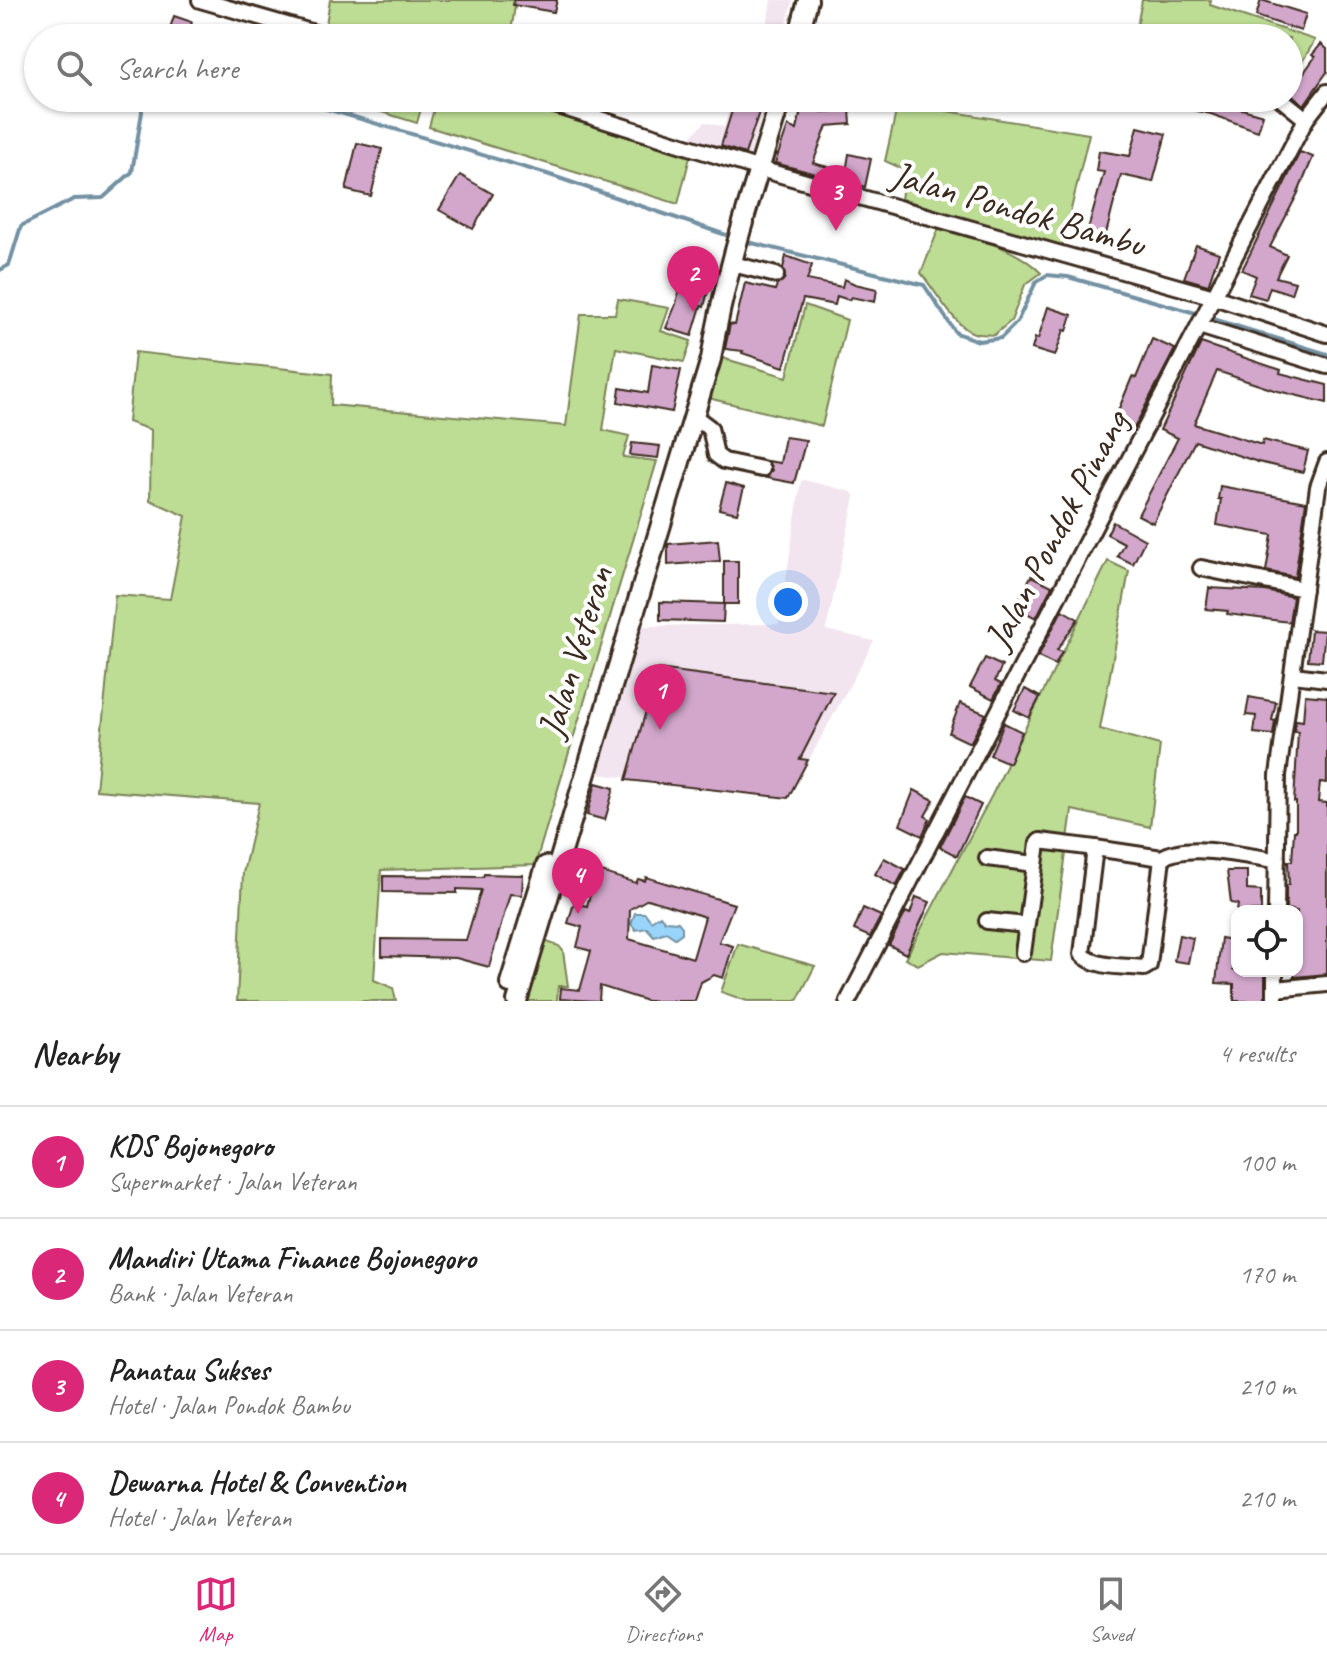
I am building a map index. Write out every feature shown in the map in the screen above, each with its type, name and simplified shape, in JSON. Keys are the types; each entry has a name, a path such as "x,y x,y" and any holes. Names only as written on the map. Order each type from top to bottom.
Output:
{"main road":[{"path":"802,24 808,0"},
{"name":"Jalan Veteran","path":"517,1001 711,359 716,325 777,112"},
{"name":"Jalan Veteran","path":"505,1001 699,355 716,325"}],"street":[{"path":"200,0 283,24"},
{"name":"Jalan Pondok Pinang","path":"848,1001 1306,119 1327,92"},
{"name":"Jalan Pondok Bambu","path":"577,112 1211,303 1327,334"},
{"path":"1297,112 1306,119"},
{"path":"734,261 776,275"},
{"path":"1199,326 1327,366"},
{"path":"694,416 710,428 716,455 724,461 762,469"},
{"path":"1276,905 1278,775 1318,487 1327,462"},
{"path":"1201,568 1304,589"},
{"path":"1293,675 1327,679"},
{"path":"1023,953 1040,841 1162,858 1189,849 1277,860"},
{"path":"1095,848 1082,954 1092,962 1144,968 1149,965 1162,858"},
{"path":"987,858 1035,864"},
{"path":"987,921 1026,925"},
{"path":"1275,995 1327,984"}],"shaded area":[{"path":"771,0 793,0 787,24 767,24"},
{"path":"728,112 763,112 749,161 687,141 705,122 724,127"},
{"path":"801,481 852,492 855,497 826,630 874,641 788,798 597,774 642,626 779,624"}],"green space":[{"path":"330,0 516,0 512,24 326,24"},
{"path":"1142,0 1211,0 1210,5 1267,24 1137,24"},
{"path":"1303,36 1315,40 1303,60"},
{"path":"381,112 420,112 417,123"},
{"path":"433,112 551,112 690,157 678,204 429,127"},
{"path":"896,112 953,112 1089,134 1062,247 901,199 905,170 885,161"},
{"path":"939,228 1007,250 1041,273 1025,285 1011,321 994,335 967,330 921,273"},
{"path":"618,299 669,308 661,331 691,341 684,362 616,348 603,430 629,436 623,457 657,461 535,865 381,870 374,980 393,988 396,1001 237,1001 243,873 259,803 96,790 115,595 170,599 186,516 150,500 151,430 128,422 135,352 332,374 331,405 566,426 581,314 615,314"},
{"path":"805,305 847,320 822,426 708,398 717,364 722,358 787,377"},
{"path":"1108,561 1129,571 1100,729 1160,745 1150,827 1072,810 1051,961 943,952 918,965 905,959 992,795"},
{"path":"541,940 559,946 563,951 568,986 558,986 557,1001 523,1001"},
{"path":"738,944 815,966 797,1001 747,1001 721,992"}],"water":[{"path":"635,913 645,913 651,921 660,915 665,921 678,922 682,933 675,938 666,932 654,936 647,928 636,930 631,924"}],"building":[{"path":"514,0 557,0 554,12 513,5"},
{"path":"1261,0 1306,14 1303,24 1280,24 1256,16"},
{"path":"174,16 192,22 191,24 171,24"},
{"path":"1321,44 1327,49 1327,72 1304,105 1303,74 1315,57 1312,55"},
{"path":"732,112 759,112 745,154 721,146"},
{"path":"800,112 850,112 851,124 827,126 813,163 846,172 849,154 871,159 865,187 775,163 788,126 797,130"},
{"path":"1202,112 1253,112 1263,115 1258,131"},
{"path":"1138,127 1166,134 1153,182 1121,175 1105,238 1087,233 1104,172 1096,171 1099,151 1130,156"},
{"path":"357,143 382,149 371,196 346,190"},
{"path":"1300,152 1313,157 1270,247 1287,255 1276,277 1295,282 1291,294 1270,287 1266,299 1249,294 1256,276 1242,270"},
{"path":"460,175 493,194 473,229 439,210"},
{"path":"1196,245 1219,253 1208,285 1184,278"},
{"path":"786,256 812,265 807,280 842,287 844,279 877,289 875,302 837,296 835,305 803,299 784,367 743,351 725,349 730,324 735,325 745,283 775,290 785,278 783,268"},
{"path":"683,273 711,279 692,336 666,328 676,304"},
{"path":"1048,307 1072,315 1055,356 1032,349"},
{"path":"1152,339 1175,349 1133,430 1113,423"},
{"path":"1201,343 1281,370 1280,373 1327,385 1327,403 1217,371 1194,424 1262,445 1263,440 1308,451 1303,472 1258,462 1195,441 1153,523 1138,515 1178,438 1160,430"},
{"path":"652,365 681,370 672,412 618,402 620,388 648,393"},
{"path":"785,437 806,440 794,483 767,478 772,470 767,461 780,463"},
{"path":"632,443 660,446 658,458 630,455"},
{"path":"726,483 744,488 737,513 719,509"},
{"path":"1220,486 1306,502 1295,577 1266,571 1272,535 1217,525"},
{"path":"1113,522 1145,540 1133,564 1117,556 1124,543 1107,534"},
{"path":"718,540 720,561 668,565 668,544"},
{"path":"724,561 738,561 738,604 724,604"},
{"path":"1031,576 1052,586 1036,618 1015,607"},
{"path":"1209,588 1265,591 1293,597 1289,622 1206,609"},
{"path":"660,602 724,604 723,622 660,620"},
{"path":"1062,610 1078,619 1057,650 1062,652 1055,665 1038,657"},
{"path":"1311,630 1325,631 1322,661 1308,660"},
{"path":"985,658 1002,666 995,681 1001,684 993,699 970,687"},
{"path":"658,669 834,692 800,759 808,760 788,798 626,780"},
{"path":"1025,689 1040,697 1029,718 1014,710"},
{"path":"1305,695 1327,697 1327,783 1320,782 1318,802 1327,803 1327,974 1303,976 1303,905 1286,905 1286,885 1289,885 1288,861 1292,861 1296,831 1294,802 1298,732 1294,731 1296,720 1303,721"},
{"path":"1249,697 1276,702 1273,735 1254,733 1256,716 1246,715"},
{"path":"960,703 986,714 970,743 949,733"},
{"path":"1004,723 1022,732 1009,763 990,755"},
{"path":"596,783 614,788 605,820 587,815"},
{"path":"914,790 934,800 925,816 930,819 922,836 900,825"},
{"path":"965,797 981,805 957,856 940,847"},
{"path":"884,858 905,869 896,886 875,874"},
{"path":"598,871 636,883 638,879 645,881 646,877 734,904 719,942 733,946 723,978 714,975 701,982 695,1001 647,1001 600,986 599,1001 560,999 561,988 580,990 591,951 577,947 582,927 568,923 574,903 587,906 594,880 574,882 573,872","holes":["648,899 705,917 693,958 629,939 630,909"]},
{"path":"1227,871 1247,871 1247,890 1261,891 1261,905 1231,903"},
{"path":"484,874 523,875 522,895 510,894 489,967 456,958 382,956 382,939 466,940 481,890 457,889 457,893 383,892 383,876 483,877"},
{"path":"916,897 930,902 906,954 889,945 906,912 910,914"},
{"path":"863,908 881,916 870,937 854,930"},
{"path":"1179,935 1193,938 1188,963 1174,961"},
{"path":"1221,938 1231,940 1231,977 1265,977 1265,1001 1234,1001 1234,984 1216,983"}],"waterway":[{"path":"0,270 9,265 21,226 74,199 103,198 132,172 142,112"},
{"path":"337,112 547,174 732,237"},
{"path":"744,241 924,285 956,333 979,341 1001,338 1017,322 1036,282 1047,275 1068,277 1199,314"},
{"path":"1207,317 1327,354"}],"place":[{"name":"Panatau Sukses","path":"836,231"},
{"name":"Mandiri Utama Finance Bojonegoro","path":"693,312"},
{"name":"KDS Bojonegoro","path":"660,730"},
{"name":"Dewarna Hotel & Convention","path":"578,914"}]}
